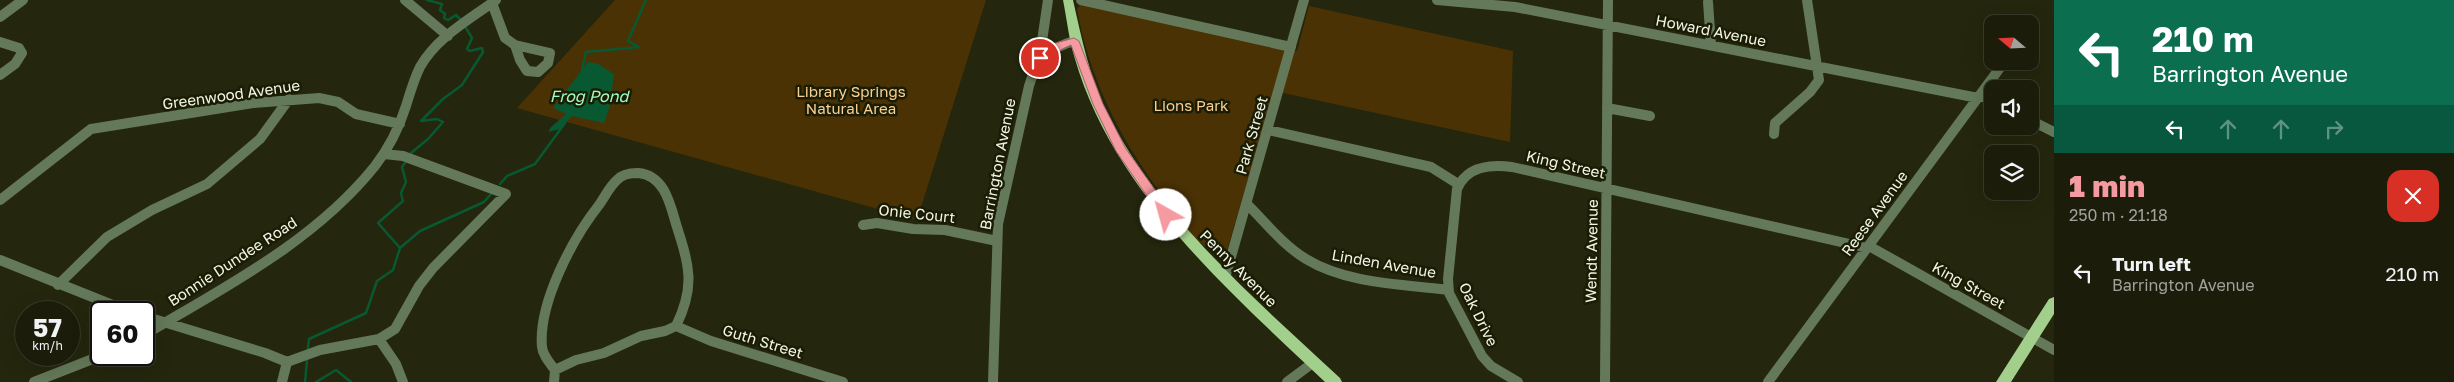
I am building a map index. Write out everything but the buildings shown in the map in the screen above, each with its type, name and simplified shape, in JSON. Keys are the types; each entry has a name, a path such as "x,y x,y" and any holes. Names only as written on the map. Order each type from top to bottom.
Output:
{"main road":[{"name":"Penny Avenue","path":"1068,0 1074,41 1098,104 1124,155 1152,196 1181,233 1225,278 1336,382"},
{"path":"2003,382 2054,303"}],"street":[{"path":"0,17 23,0"},
{"path":"405,0 448,36"},
{"path":"1048,0 1042,41 1050,50 1074,41"},
{"path":"1081,0 1291,47"},
{"name":"Park Street","path":"1225,278 1304,0"},
{"name":"Howard Avenue","path":"1437,0 1460,4 1505,5 1984,99"},
{"name":"Wendt Avenue","path":"1605,382 1608,0"},
{"path":"1774,134 1775,123 1817,83 1819,77 1807,0"},
{"path":"494,1 505,38 515,45"},
{"name":"Bonnie Dundee Road","path":"155,328 273,255 306,231 358,184 384,154 400,124 420,69 432,51 448,36 494,1"},
{"path":"1708,2 1711,45"},
{"path":"0,42 19,48 22,53 15,64 0,75"},
{"name":"Barrington Avenue","path":"993,382 997,241 1001,207 1030,80 1037,63 1050,50"},
{"name":"Reese Avenue","path":"1768,382 1998,70"},
{"name":"Greenwood Avenue","path":"0,200 91,129 289,99 328,98 356,114 400,124"},
{"path":"58,285 107,236 152,210 188,195 207,184 260,139 289,99"},
{"path":"1607,108 1650,116"},
{"path":"2039,124 2054,132"},
{"path":"1268,130 1429,166 1458,184"},
{"path":"155,319 287,362 320,350 379,340 395,329 420,286 433,268 506,194 403,156 384,154"},
{"name":"King Street","path":"1458,184 1475,169 1493,165 1868,247 2054,350"},
{"path":"554,382 555,370 546,359 542,348 543,331 554,290 584,225 614,183 620,177 629,173 641,173 653,179 671,204 689,263 691,288 689,300 676,326 665,331 641,336 604,353 576,360 555,370"},
{"name":"Oak Drive","path":"1458,184 1448,290 1480,354 1492,366 1518,382"},
{"name":"Linden Avenue","path":"1247,204 1300,255 1324,268 1350,275 1448,290"},
{"name":"Onie Court","path":"863,225 880,223 912,229 945,230 997,241"},
{"path":"0,260 101,301"},
{"name":"Guth Street","path":"676,326 711,341 843,382"},
{"path":"379,340 396,364 403,382"},
{"path":"34,382 90,360"},
{"path":"282,382 287,362"},
{"path":"1287,382 1314,362"}],"green space":[{"name":"Library Springs Natural Area","path":"615,0 986,0 917,220 517,108"},
{"name":"Lions Park","path":"1080,5 1089,5 1297,51 1309,6 1513,51 1510,142 1274,91 1226,254 1217,255 1193,236 1179,219 1129,146 1117,125 1106,103 1089,58 1077,9"}],"water":[{"name":"Frog Pond","path":"588,62 598,64 614,74 610,106 604,123 572,116 560,129 549,132 550,128 566,114 553,108"}],"waterway":[{"path":"427,0 442,4 440,10 445,14 444,18 448,20 456,15 461,20"},
{"path":"582,70 586,52 639,47 628,41 646,0"},
{"path":"411,153 428,139 443,122 437,119 421,121 443,99 462,85 483,52 482,48 470,51 467,49 472,38 466,28"},
{"path":"500,184 507,176 535,164 565,123"},
{"path":"400,248 378,223 403,201 401,193 406,182 402,167 405,163"},
{"path":"400,248 420,231 484,202 491,194"},
{"path":"308,348 309,339 366,313 377,281 393,270 400,248"},
{"path":"305,382 307,361"},
{"path":"316,382 336,370 351,382"}],"route":[{"path":"1040,58 1056,46 1074,41 1098,104 1124,155 1166,215"}]}
